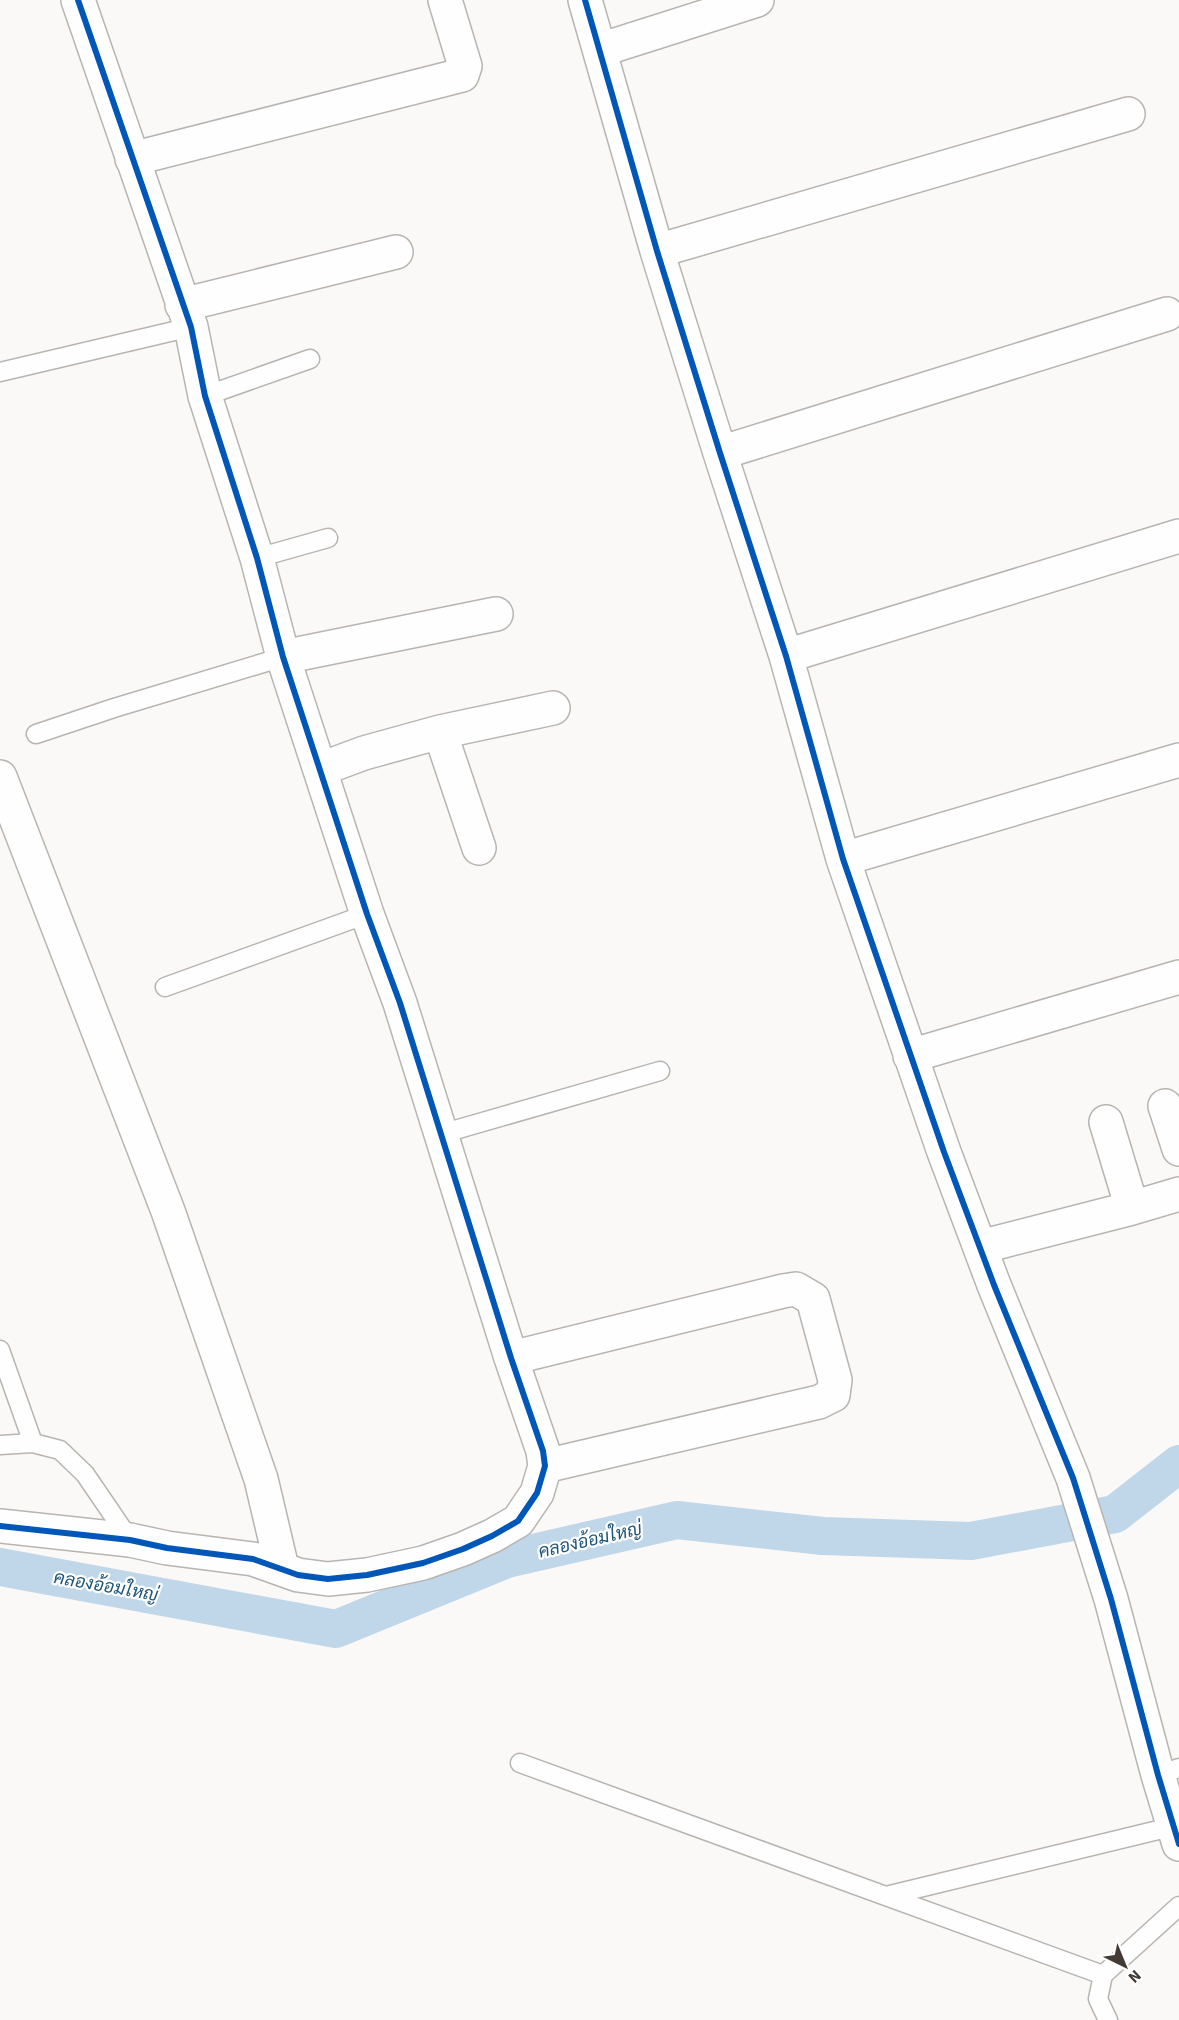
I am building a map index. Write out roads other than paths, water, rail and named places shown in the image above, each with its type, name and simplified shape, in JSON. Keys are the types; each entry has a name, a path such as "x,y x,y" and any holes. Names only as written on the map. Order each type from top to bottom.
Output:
{"street":[{"path":"0,1526 130,1540 167,1548 253,1559 298,1575 328,1579 366,1575 423,1563 463,1549 518,1521 537,1493 545,1466 543,1451 511,1358 400,1003 367,914 284,657 257,558 205,396 186,316 78,0"},
{"path":"132,159 462,75 465,66 446,0"},
{"path":"585,0 657,251 786,656 843,860 910,1056 980,1247 1072,1478 1168,1772 1177,1832"},
{"path":"600,50 757,0"},
{"path":"657,251 1128,114"},
{"path":"186,316 396,252"},
{"path":"720,453 1167,314"},
{"path":"786,656 1179,536"},
{"path":"284,657 496,614"},
{"path":"321,769 364,753 440,732 553,708"},
{"path":"440,732 479,848"},
{"path":"843,860 1179,759"},
{"path":"0,777 168,1211 261,1479 282,1568"},
{"path":"910,1056 1179,977"},
{"path":"1165,1106 1179,1149"},
{"path":"1106,1122 1132,1208"},
{"path":"980,1247 1179,1194"},
{"path":"511,1358 783,1291 796,1289 813,1299 835,1380 833,1395 819,1402 545,1466"}],"lane":[{"path":"0,372 186,316"},
{"path":"205,396 310,359"},
{"path":"257,558 328,538"},
{"path":"36,734 284,657"},
{"path":"165,987 367,914"},
{"path":"441,1134 660,1071"},
{"path":"0,1350 33,1443"},
{"path":"0,1445 33,1443 60,1450 85,1474 130,1540"},
{"path":"520,1763 1103,1975"},
{"path":"886,1896 1177,1832"},
{"path":"1108,2020 1098,1999 1103,1975 1179,1906"}],"waterway":[{"name":"คลองอ้อมใหญ่","path":"0,1567 336,1629 507,1559 677,1520 823,1536 971,1541 1115,1514 1179,1464"}]}
